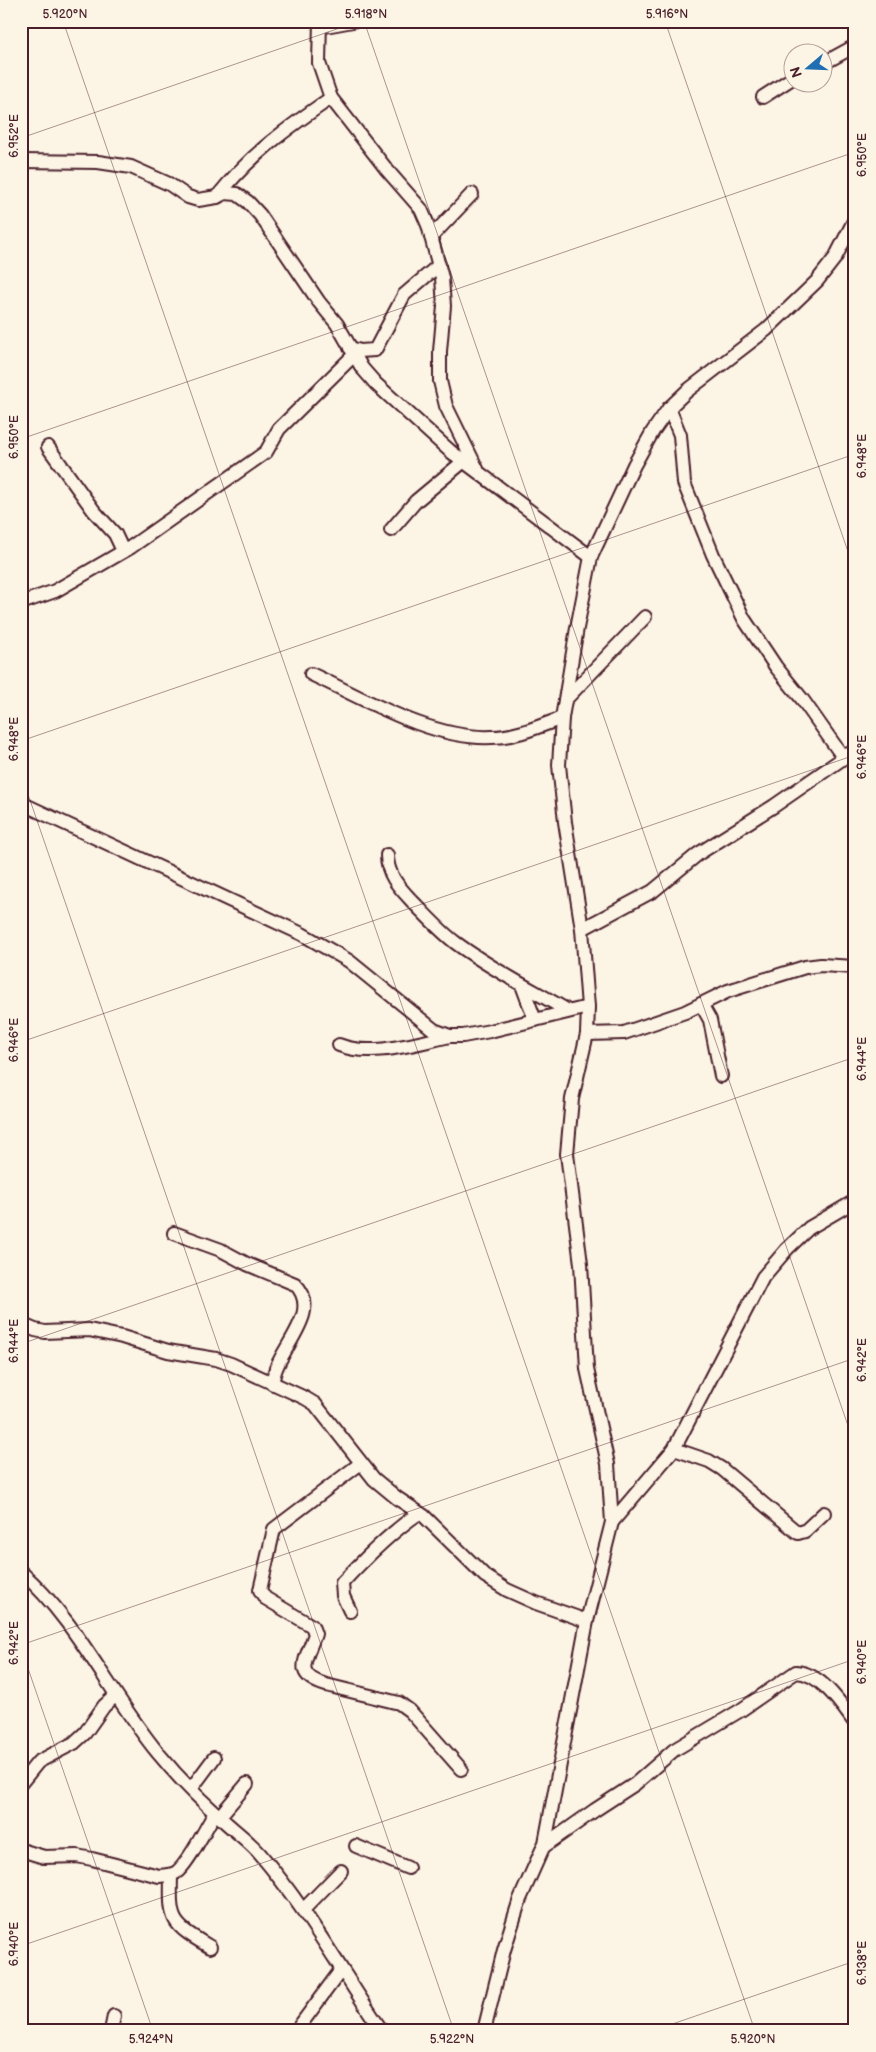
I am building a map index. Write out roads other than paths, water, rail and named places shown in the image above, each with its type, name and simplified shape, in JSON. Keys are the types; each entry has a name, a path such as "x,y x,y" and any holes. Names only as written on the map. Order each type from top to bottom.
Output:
{"street":[{"path":"353,21 320,24 319,63 331,98 381,163 421,209 442,278 444,306 440,351 440,380 446,406 478,472"},
{"path":"834,58 855,46"},
{"path":"763,97 784,83"},
{"path":"217,197 237,172 291,126 331,98"},
{"path":"21,161 98,162 131,167 169,184 188,197 198,200 217,197 226,193 237,194 248,202 260,216 319,302 337,324 352,351 376,384 464,461 591,557"},
{"path":"237,172 237,194"},
{"path":"431,237 472,194"},
{"path":"484,2031 504,1950 520,1899 543,1847 587,1620 612,1522 608,1464 587,1369 581,1264 567,1154 572,1099 587,1034 588,1006 582,929 565,822 559,765 562,718 591,557 634,465 653,431 669,408 687,391 766,330 817,281 835,258 855,219"},
{"path":"21,603 55,591 123,551 266,452 278,429 352,351 374,350 404,295 439,265"},
{"path":"669,408 680,435 684,483 713,556 744,619 776,667 844,757"},
{"path":"48,447 94,511 115,534 123,551"},
{"path":"391,530 416,501 464,461"},
{"path":"565,700 645,617"},
{"path":"311,674 400,717 452,733 473,737 495,738 529,730 562,718"},
{"path":"582,929 653,890 698,854 774,806 855,750"},
{"path":"21,803 302,934 350,961 422,1022 434,1030 450,1036"},
{"path":"387,855 387,865 391,876 433,923 456,943 522,985 568,1011"},
{"path":"587,1034 624,1033 677,1015 728,991 805,967 821,965 855,967"},
{"path":"522,985 535,1020"},
{"path":"701,1004 710,1020 721,1076"},
{"path":"339,1045 367,1052 450,1036 463,1036 490,1031 588,1006"},
{"path":"612,1522 674,1449 763,1277 786,1249 809,1228 855,1201"},
{"path":"174,1234 221,1250 247,1264 295,1284 302,1290 305,1304 300,1322 288,1348 272,1374 273,1384"},
{"path":"21,1324 45,1332 89,1330 122,1337 168,1351 216,1359 305,1398 315,1404 374,1479 419,1513 484,1576 507,1590 536,1603 587,1620"},
{"path":"674,1449 709,1461 722,1469 798,1533 805,1531 824,1513"},
{"path":"361,1463 274,1529 272,1545 261,1584 261,1594 312,1626 315,1630 304,1667 306,1676 326,1685 399,1703 410,1711 461,1769"},
{"path":"350,1612 343,1596 342,1583 394,1530 419,1513"},
{"path":"21,1572 48,1599 68,1624 115,1696 157,1752 217,1815 258,1852 303,1910 382,2031"},
{"path":"543,1847 635,1784 674,1750 741,1710 796,1672 808,1674 816,1679 839,1702 855,1723"},
{"path":"21,1783 38,1762 74,1743 85,1733 104,1706 115,1696"},
{"path":"191,1789 214,1758"},
{"path":"21,1850 44,1857 77,1856 158,1876 171,1875 177,1872 217,1815 246,1784"},
{"path":"356,1846 408,1868"},
{"path":"303,1910 341,1871"},
{"path":"171,1875 170,1899 175,1920 182,1930 210,1947"},
{"path":"296,2031 341,1970"},
{"path":"111,2031 114,2016"}]}
